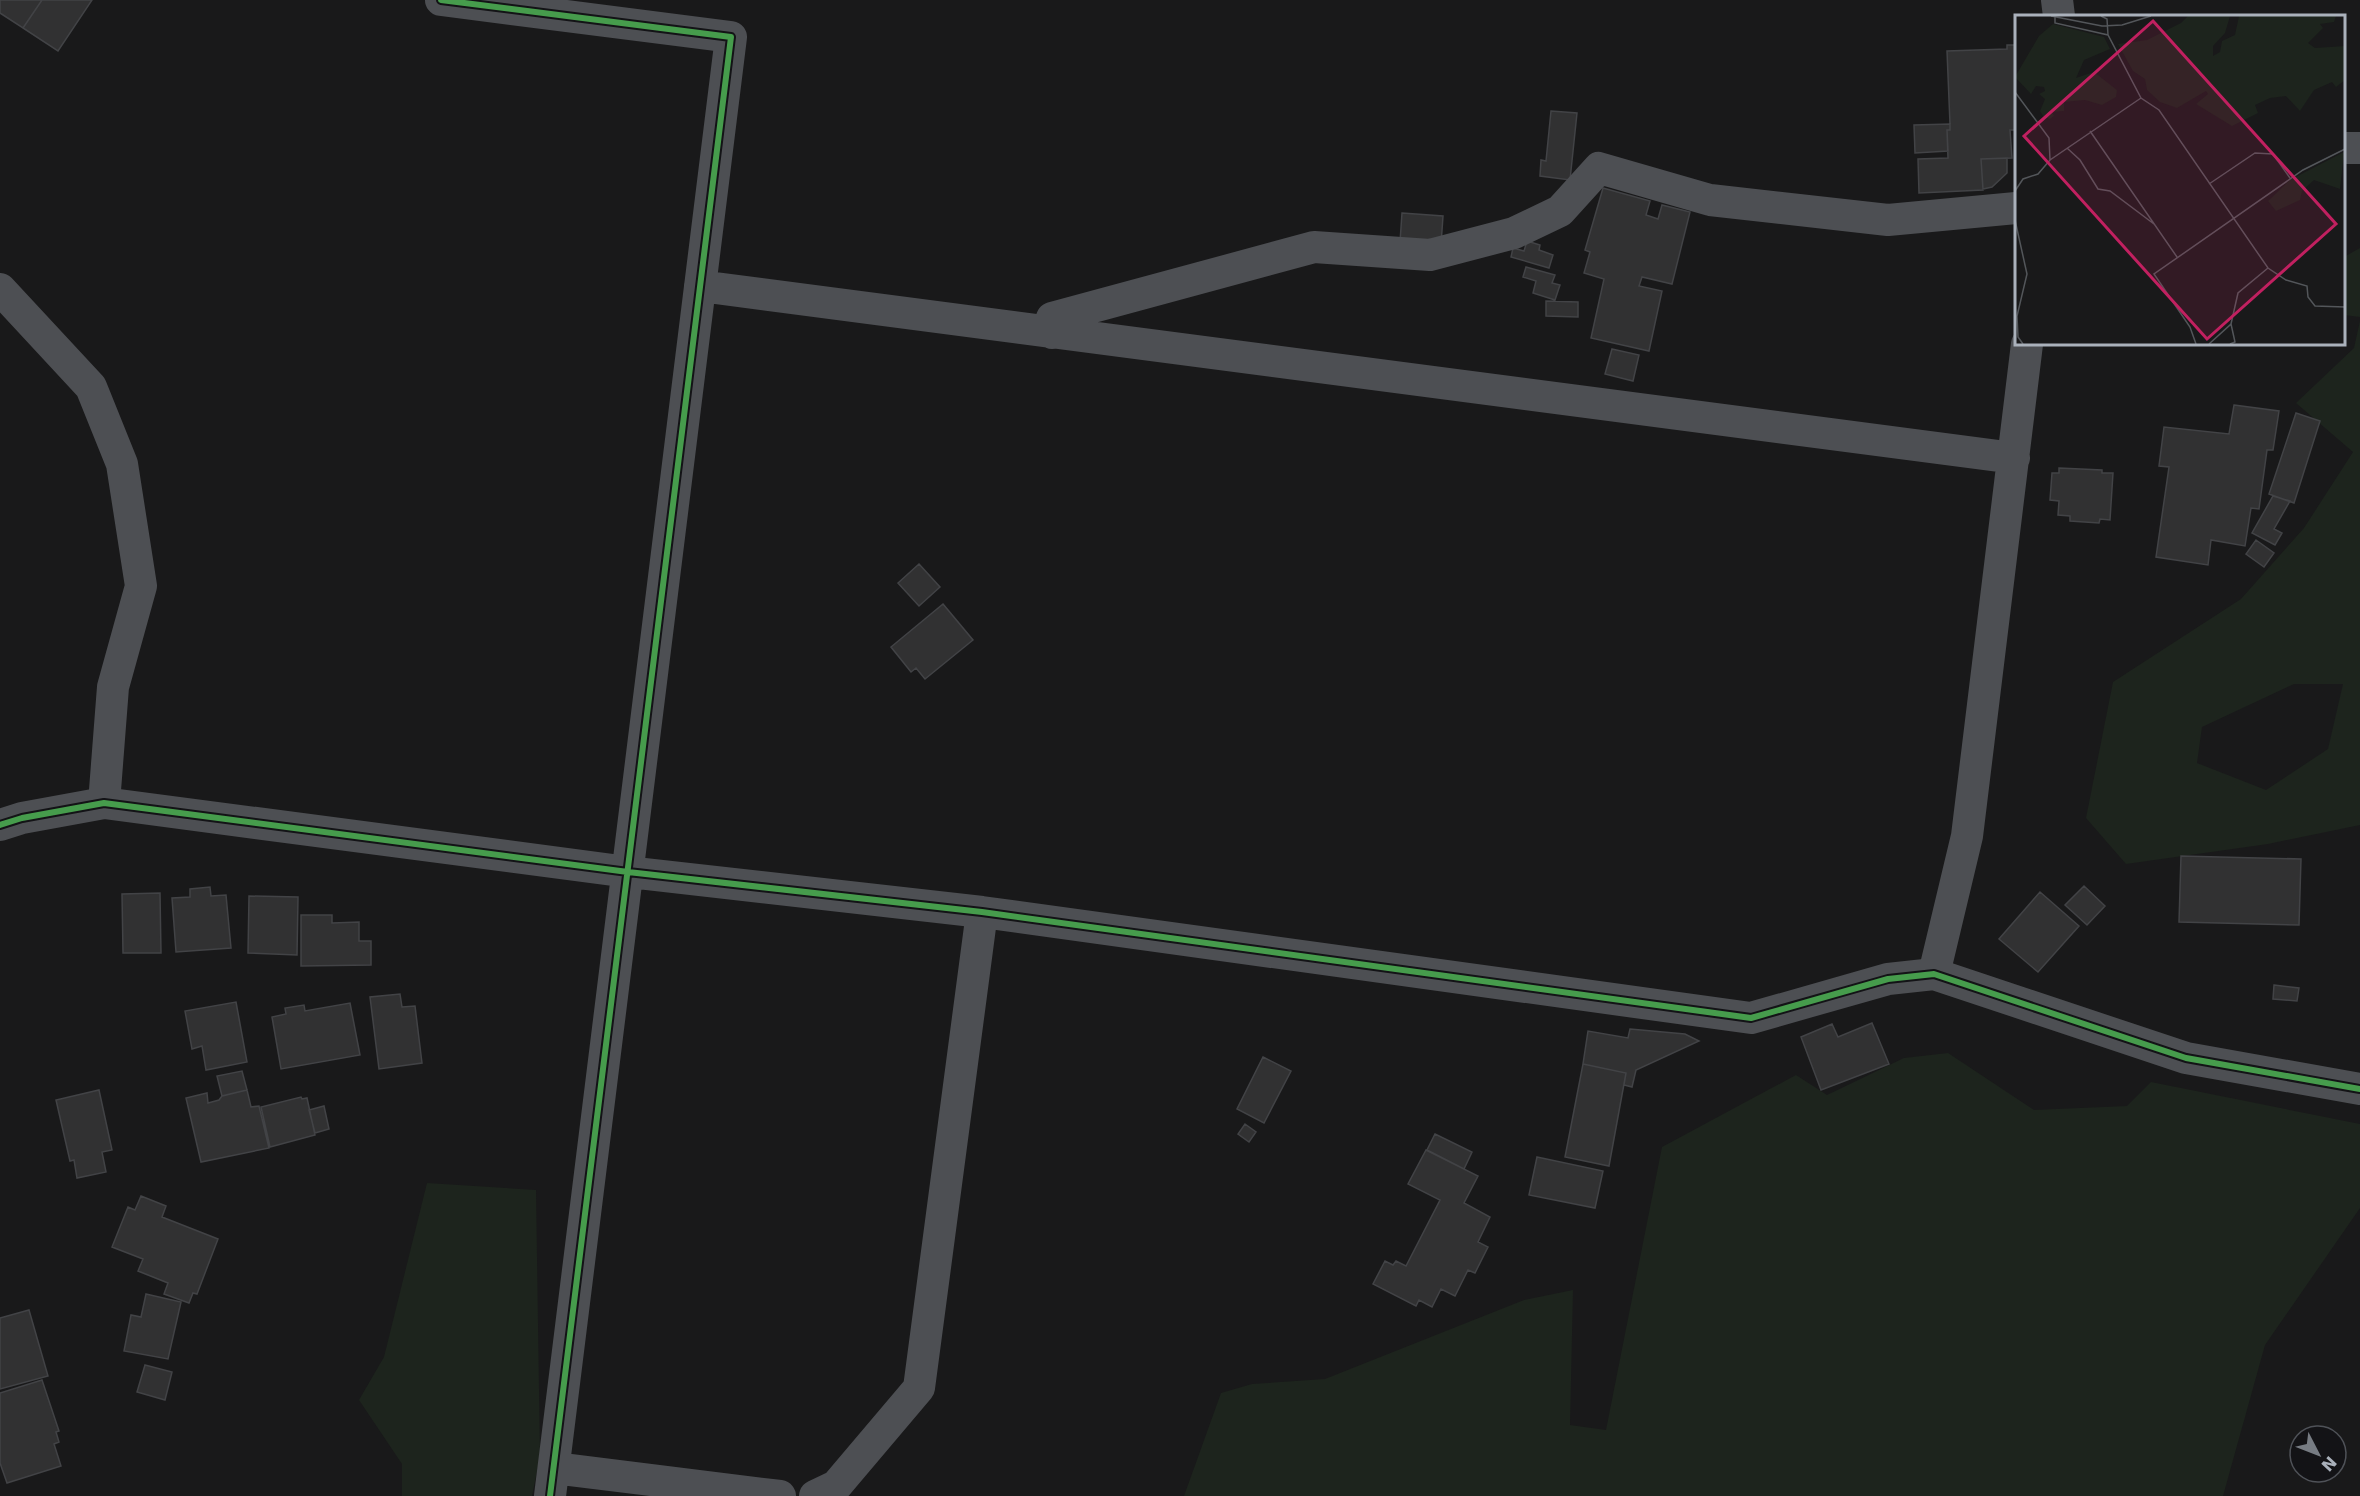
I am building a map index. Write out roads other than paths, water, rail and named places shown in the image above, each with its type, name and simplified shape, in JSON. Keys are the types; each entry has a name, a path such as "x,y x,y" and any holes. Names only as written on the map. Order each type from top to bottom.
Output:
{"street":[{"path":"441,0 731,37 552,1482 780,1496"},
{"path":"2057,0 2059,15"},
{"path":"1052,333 1052,318 1314,247 1430,255 1514,234 1560,211 1599,168 1710,200 1888,220 2015,208"},
{"path":"700,286 2014,458"},
{"path":"0,289 91,387 122,464 141,586 113,687 104,803"},
{"path":"1934,974 1967,836 2026,345"},
{"path":"0,825 22,818 104,803 628,872 982,912 1751,1018 1888,979 1934,974 2186,1058 2360,1089"},
{"path":"815,1496 836,1486 919,1388 982,912"}]}
